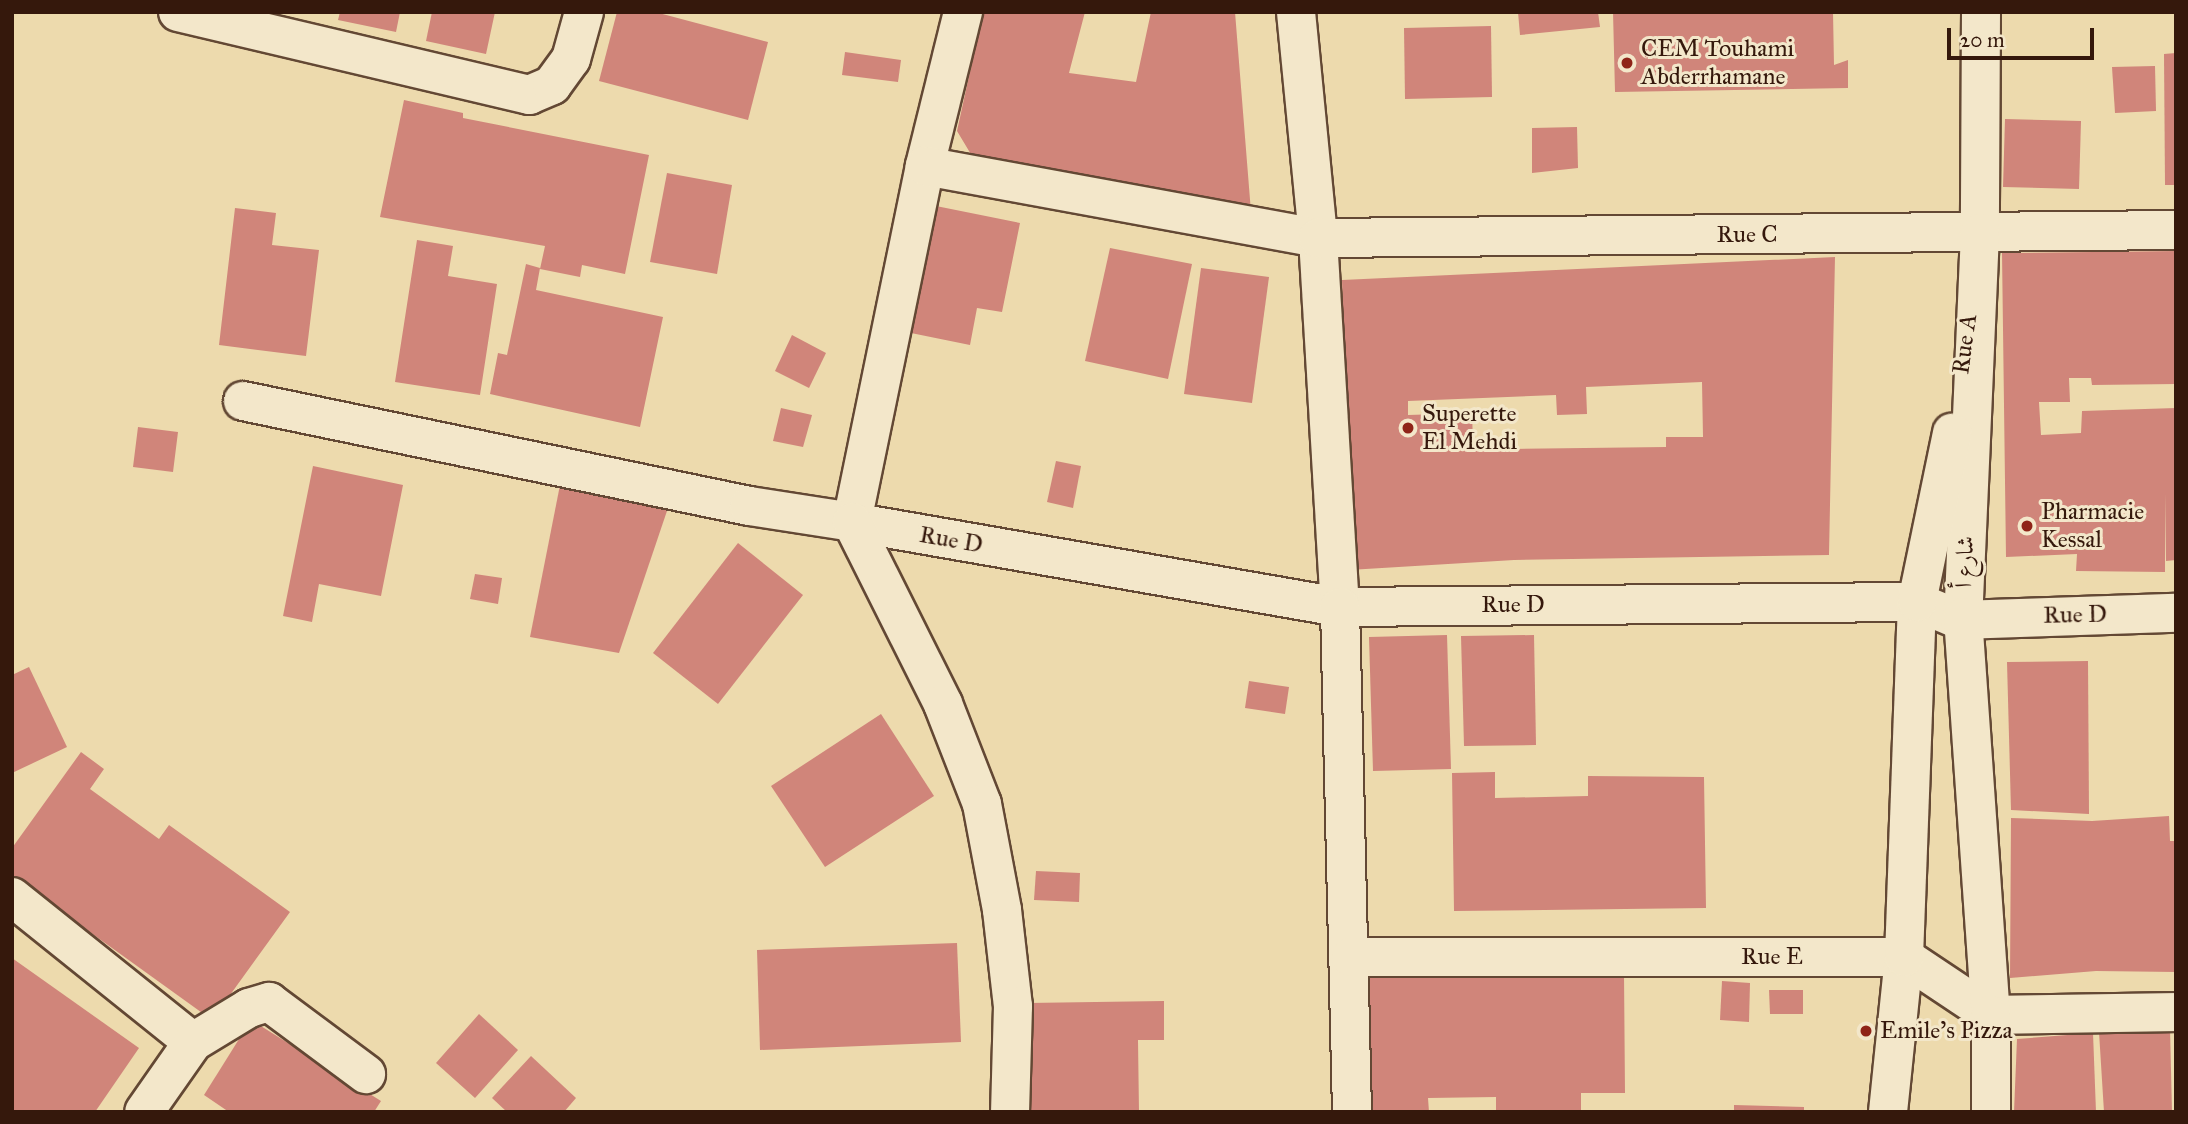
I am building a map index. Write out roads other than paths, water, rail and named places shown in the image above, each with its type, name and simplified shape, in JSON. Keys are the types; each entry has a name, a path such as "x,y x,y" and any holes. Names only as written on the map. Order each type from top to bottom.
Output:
{"street":[{"path":"178,12 529,95 552,85 571,59 584,12"},
{"path":"963,12 925,166 852,522 943,705 982,804 1002,910 1013,1006 1010,1112"},
{"path":"1296,12 1318,238 1340,607 1352,1112"},
{"name":"شارع أ","path":"1961,618 1980,233 1981,12"},
{"name":"Rue C","path":"925,166 1318,238 2176,230"},
{"name":"Rue A","path":"1948,454 1980,233"},
{"name":"شارع أ","path":"1964,352 1961,618 1991,1015 1992,1112"},
{"name":"Rue D","path":"243,401 749,506 1340,607 1917,602 1961,618 2176,614"},
{"name":"شارع أ","path":"1888,1112 1904,957 1917,602 1948,454"},
{"path":"12,897 193,1042"},
{"name":"Rue E","path":"1350,957 1904,957"},
{"path":"1904,957 1991,1015 2176,1012"},
{"path":"144,1112 193,1042 249,1008 268,1002 366,1074"}],"place":[{"name":"CEM Touhami Abderrhamane","path":"1627,63"},
{"name":"Superette El Mehdi","path":"1408,428"},
{"name":"Pharmacie Kessal","path":"2027,526"},
{"name":"Emile's Pizza","path":"1866,1031"}]}
